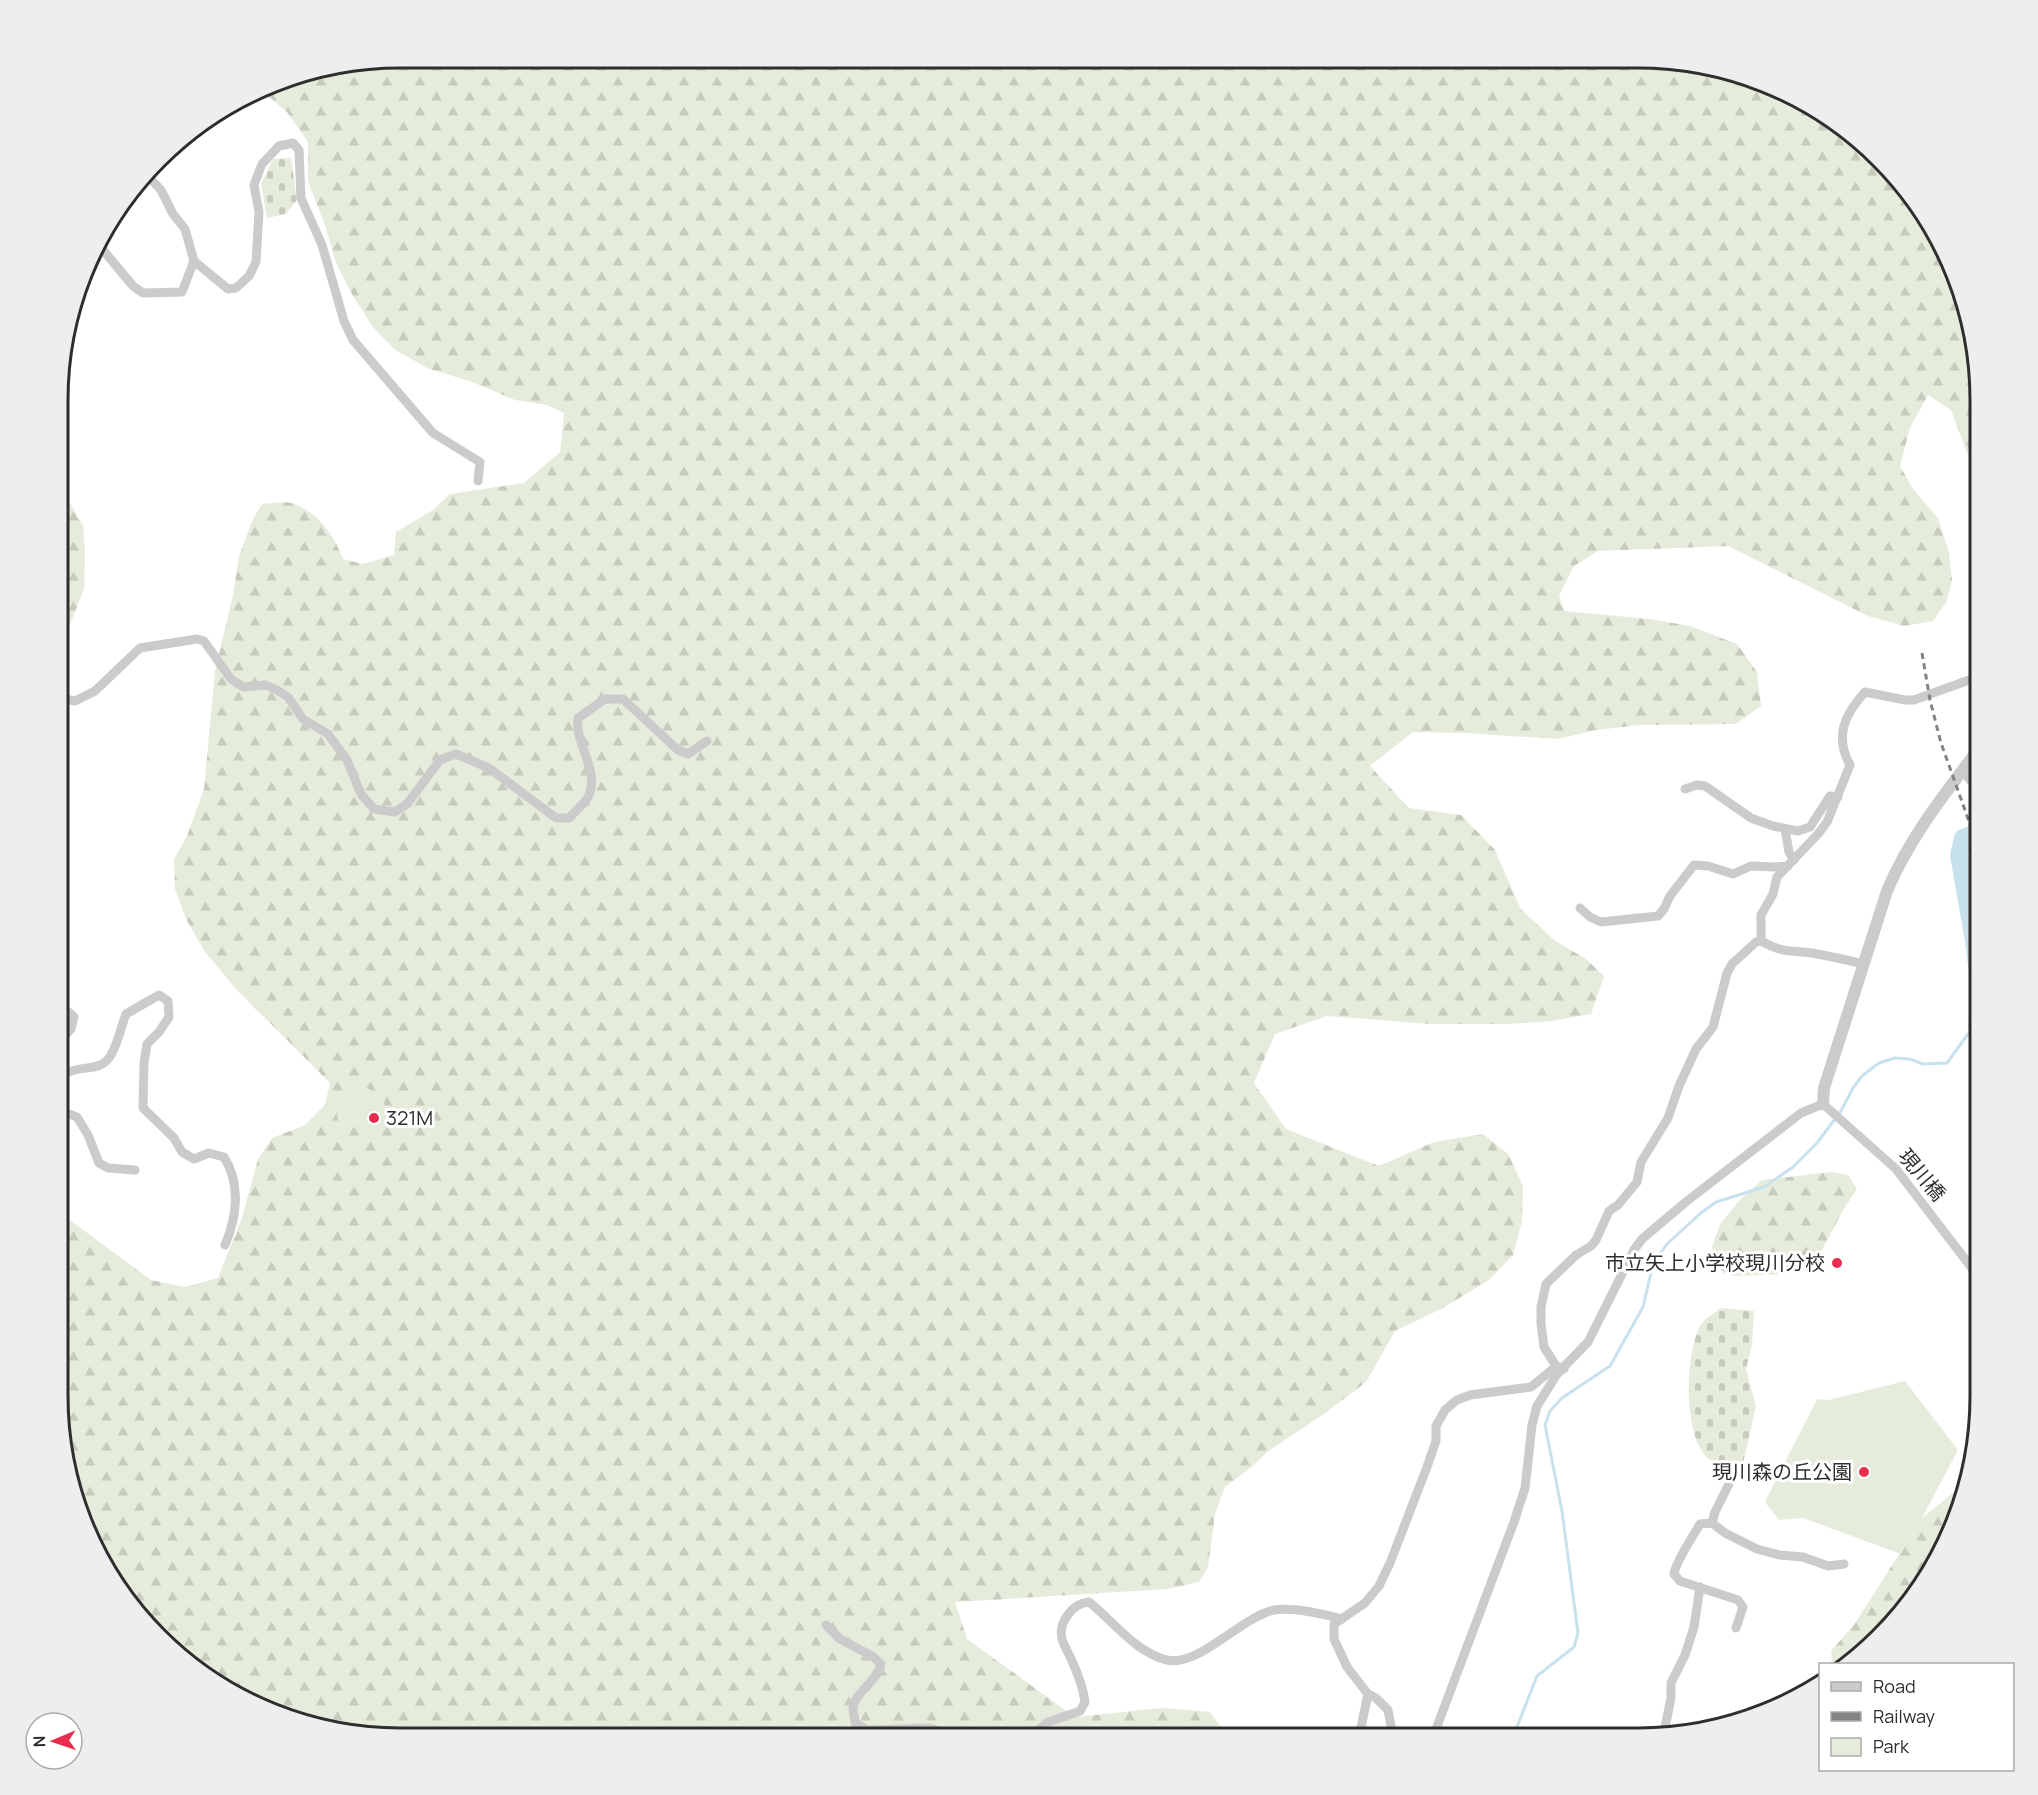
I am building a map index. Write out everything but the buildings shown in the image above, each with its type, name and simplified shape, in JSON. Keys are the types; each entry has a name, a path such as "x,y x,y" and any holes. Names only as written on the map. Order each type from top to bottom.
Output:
{"street":[{"path":"151,180 161,190 173,214 185,230 194,261 228,289 236,288 249,276 256,262 260,212 254,185 262,164 279,146 293,143 299,150 301,198 322,245 344,321 353,340 433,433 480,462 478,481"},
{"path":"103,250 133,286 143,293 182,292 194,261"},
{"path":"67,700 75,701 95,691 140,648 197,639 204,641 231,679 243,687 266,685 288,697 303,719 327,734 334,742 347,760 361,794 374,809 395,812 407,804 440,760 456,754 489,768 556,818 569,818 588,796 592,779 576,728 578,718 605,699 623,699 678,750 688,753 706,741"},
{"path":"1761,941 1761,915 1773,894 1777,877 1818,834 1827,822 1838,797 1850,765 1842,730 1844,721 1865,692 1914,700 1971,679"},
{"path":"1436,1728 1522,1497 1532,1425 1537,1406 1561,1372 1588,1342 1634,1250 1642,1239 1687,1201 1801,1113 1827,1107 1824,1088 1887,891 1911,844 1971,758"},
{"path":"1962,771 1971,781"},
{"path":"1685,789 1697,785 1705,786 1751,818 1798,831 1810,827 1830,796 1838,797"},
{"path":"1785,829 1791,863"},
{"path":"1580,908 1590,917 1601,922 1658,916 1694,865 1708,866 1733,874 1751,866 1775,867 1791,863"},
{"path":"1561,1372 1544,1347 1541,1307 1546,1284 1576,1255 1591,1246 1609,1211 1618,1205 1637,1182 1641,1162 1668,1118 1679,1086 1696,1049 1713,1027 1727,973 1732,964 1756,942 1761,941 1787,952 1809,953 1864,964"},
{"path":"67,1075 75,1068 96,1068 111,1057 126,1014 159,995 168,1001 169,1017 147,1044 144,1063 143,1108 174,1138 182,1152 194,1159 210,1153 224,1157 231,1168 236,1188 234,1225 225,1245"},
{"path":"67,1011 74,1017 71,1029 67,1033"},
{"name":"現川橋","path":"1827,1107 1896,1169 1971,1267"},
{"path":"67,1113 77,1117 88,1135 99,1162 108,1168 135,1170"},
{"path":"1391,1728 1388,1710 1376,1698 1368,1694 1347,1667 1334,1639 1334,1624 1365,1603 1379,1586 1427,1467 1436,1441 1436,1426 1445,1410 1457,1400 1470,1395 1531,1387 1553,1369 1561,1372"},
{"path":"1712,1523 1735,1472"},
{"path":"1736,1628 1743,1607 1738,1600 1680,1581 1674,1574 1675,1565 1700,1524 1712,1523 1725,1533 1757,1549 1796,1558 1803,1557 1828,1566 1844,1564"},
{"path":"1665,1727 1671,1698 1671,1683 1685,1655 1694,1627 1700,1587"},
{"path":"1040,1728 1048,1722 1080,1711 1085,1702 1075,1668 1061,1638 1064,1622 1072,1609 1081,1602 1089,1602 1120,1631 1149,1652 1166,1659 1182,1660 1202,1651 1273,1610 1287,1610 1342,1619"},
{"path":"826,1625 840,1639 872,1656 881,1664 880,1672 856,1699 853,1707 855,1723 864,1728"},
{"path":"1361,1728 1368,1694"}],"green space":[{"path":"378,68 1660,68 1703,74 1745,85 1785,102 1823,123 1857,150 1888,181 1915,215 1926,234 1945,272 1959,314 1968,356 1971,400 1971,457 1967,453 1951,410 1928,395 1910,428 1900,466 1913,489 1938,518 1949,553 1952,580 1947,601 1933,621 1904,626 1868,616 1728,546 1598,551 1574,566 1559,596 1564,611 1649,619 1690,626 1737,644 1757,672 1761,706 1736,724 1641,725 1596,730 1558,739 1413,732 1370,766 1409,808 1461,815 1495,850 1520,908 1554,940 1586,959 1604,976 1591,1014 1552,1021 1509,1024 1429,1024 1327,1016 1275,1034 1254,1083 1286,1129 1379,1166 1434,1142 1483,1134 1508,1154 1523,1186 1522,1221 1513,1255 1489,1280 1443,1308 1395,1331 1366,1382 1324,1414 1267,1452 1252,1467 1225,1487 1215,1514 1208,1567 1199,1582 1168,1589 955,1602 967,1639 1075,1717 1162,1708 1210,1712 1222,1728 400,1728 356,1725 293,1710 253,1693 215,1672 181,1645 150,1614 136,1598 112,1562 85,1502 70,1439 67,1396 67,1218 151,1280 185,1287 218,1278 242,1218 258,1159 272,1138 305,1125 325,1105 330,1083 237,990 205,952 186,919 175,889 174,859 187,836 204,789 215,671 233,595 239,556 253,519 262,504 292,503 309,512 324,525 343,559 363,564 394,555 396,532 433,510 450,494 524,483 560,452 564,413 547,405 515,400 472,382 427,368 394,349 372,326 336,263 325,225 308,182 308,142 287,112 267,95 314,79"},
{"path":"291,158 297,200 286,214 267,218 261,184 273,159"},
{"path":"67,501 83,526 84,589 67,632"},
{"path":"356,1083 384,1096 385,1118 366,1131 338,1120 335,1096"},
{"path":"1831,1172 1848,1175 1857,1189 1843,1210 1816,1262 1805,1271 1784,1274 1733,1276 1724,1273 1715,1262 1712,1247 1720,1224 1739,1201 1762,1180"},
{"path":"1721,1308 1754,1311 1752,1345 1746,1369 1756,1406 1742,1468 1710,1460 1701,1449 1691,1416 1689,1375 1695,1339 1702,1323"},
{"name":"現川森の丘公園","path":"1905,1381 1958,1450 1901,1554 1803,1518 1779,1520 1765,1502 1817,1399 1829,1400"},
{"path":"1956,1490 1945,1523 1915,1580 1873,1630 1841,1659 1832,1663 1831,1651 1854,1625 1922,1518"}],"waterway":[{"path":"1971,835 1963,838 1959,855 1971,924"},
{"path":"1517,1728 1537,1676 1574,1647 1578,1633 1562,1511 1545,1425 1550,1411 1562,1398 1610,1366 1643,1307 1653,1264 1667,1244 1702,1212 1716,1202 1764,1187 1793,1167 1817,1143 1841,1111 1862,1076 1879,1063 1895,1058 1910,1059 1923,1064 1947,1063 1971,1031"}],"railway":[{"path":"1922,653 1930,700 1941,743 1971,827"}],"place":[{"name":"321M","path":"374,1118"},
{"name":"市立矢上小学校現川分校","path":"1837,1263"},
{"name":"現川森の丘公園","path":"1864,1472"}]}
